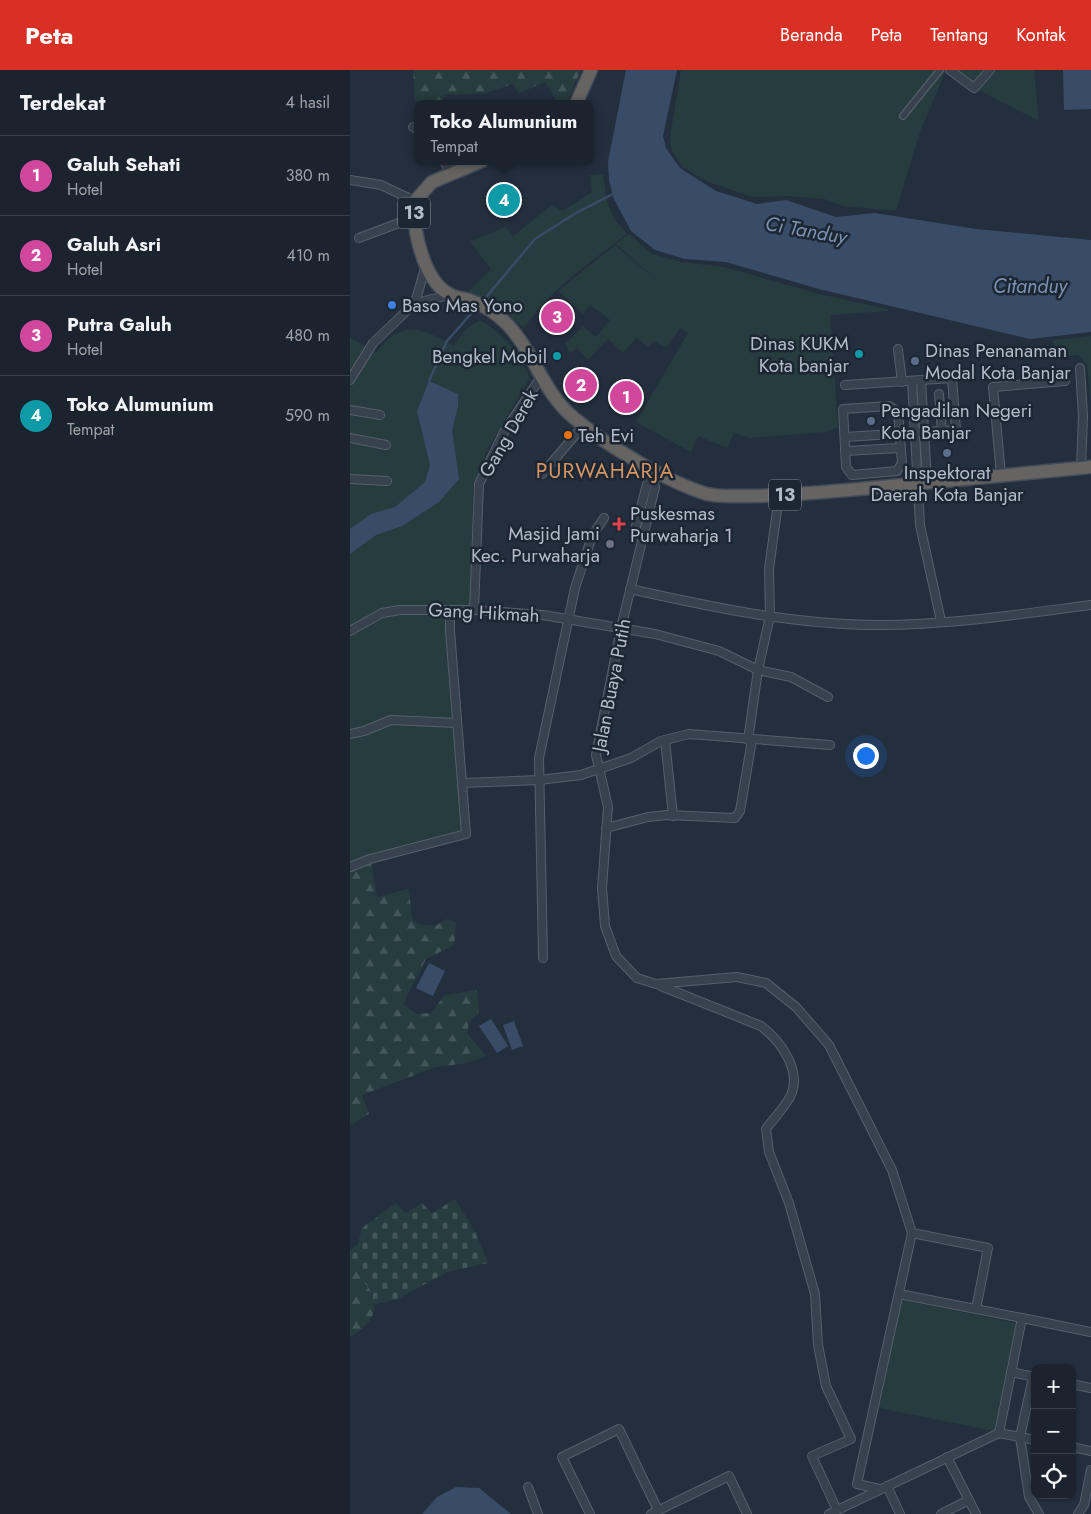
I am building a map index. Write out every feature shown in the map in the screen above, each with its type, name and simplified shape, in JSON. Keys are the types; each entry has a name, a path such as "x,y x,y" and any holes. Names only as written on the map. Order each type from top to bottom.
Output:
{"highway":[{"path":"578,100 591,70"},
{"name":"13","path":"471,165 432,182 415,201 419,244 426,265 441,289 450,295 468,300 496,314 521,340 541,377 565,410 583,426 654,475 714,495 779,496 1086,468"}],"street":[{"path":"903,116 940,70"},
{"path":"950,70 974,88 990,70"},
{"path":"446,165 450,173"},
{"path":"350,180 381,185 415,201"},
{"path":"359,238 415,217"},
{"path":"350,380 373,343 415,303 426,265"},
{"path":"415,303 450,295"},
{"path":"898,349 902,382"},
{"path":"1080,368 1086,468"},
{"name":"Gang Derek","path":"474,610 479,484 504,432 541,377"},
{"path":"844,385 952,378 956,430 845,437"},
{"path":"916,381 924,432 920,525 941,621"},
{"path":"916,381 915,433 923,482"},
{"path":"1001,475 993,387 1065,381"},
{"path":"939,394 942,431"},
{"path":"889,406 898,412 902,463 898,470 852,475 846,467 845,437 843,409 889,406"},
{"path":"350,410 380,415"},
{"path":"542,474 583,426"},
{"path":"350,438 386,444"},
{"path":"845,451 900,448"},
{"name":"Jalan Buaya Putih","path":"654,475 655,487 630,589 596,755 598,769 606,794 602,888 604,921 611,944 625,967 637,978 761,1026 770,1033 790,1060 794,1075 791,1096 766,1129 770,1152 789,1203 815,1294 818,1345 826,1386 851,1439 812,1456 832,1513"},
{"path":"350,479 387,482"},
{"path":"606,828 648,817 673,816 729,819 738,815 750,740 758,670 770,616 769,569 779,496"},
{"path":"543,958 539,780 541,741 555,688 567,619 584,558 592,536 604,518"},
{"path":"630,589 714,608 770,616 865,624 941,621 1022,614 1091,605"},
{"name":"Gang Hikmah","path":"350,631 382,613 400,610 474,610 567,619 622,628 719,651 758,670 792,677 828,697"},
{"path":"350,867 370,859 466,834 456,723 450,610"},
{"path":"350,734 364,731 391,720 456,723"},
{"path":"462,783 569,778 630,758 665,740 697,734 750,740 830,745"},
{"path":"665,740 673,816"},
{"path":"656,984 737,977 766,983 796,1007 829,1044 876,1142 892,1170 912,1233 853,1503"},
{"path":"912,1233 988,1248 976,1309"},
{"path":"899,1294 1091,1332"},
{"path":"999,1432 1022,1318"},
{"path":"1011,1372 1031,1376"},
{"path":"1076,1385 1091,1388"},
{"path":"1031,1390 1020,1437 1029,1498 1039,1514"},
{"path":"590,1514 562,1457 619,1429 655,1512 729,1476 747,1514"},
{"path":"832,1513 999,1432 1031,1439"},
{"path":"1076,1448 1091,1451"},
{"path":"947,1457 976,1514"},
{"path":"1078,1514 1084,1505 1091,1470"},
{"path":"857,1484 883,1488 900,1514"},
{"path":"528,1486 538,1514"},
{"path":"941,1514 969,1500"}],"green space":[{"path":"413,70 581,70 568,100 556,100 545,82 519,93 513,84 485,93 446,95 442,100 415,100"},
{"path":"681,70 946,70 920,132 896,211 843,206 824,199 789,196 752,197 706,181 683,167 672,152 670,137"},
{"path":"954,70 1034,70 1039,121 977,89"},
{"path":"603,174 607,201 614,218 627,234 558,289 534,314 524,328 502,311 468,292 491,269 470,241 506,227 513,236 552,205 562,211 592,192 590,175"},
{"path":"629,234 652,254 682,262 724,267 819,294 888,309 888,311 830,315 838,427 827,432 750,438 734,433 727,448 698,436 691,452 636,422 688,333 680,328 666,348 654,341 648,347 637,338 623,353 608,339 588,360 577,348 570,353 565,344 583,326 596,337 610,320 590,305 583,314 558,291 615,245 660,283 616,244"},
{"path":"480,320 504,338 530,378 487,450 473,487 470,607 447,606 448,662 463,831 350,864 350,337 376,353 394,335 412,330 431,334 454,346 466,329"},
{"path":"1091,336 1091,405 1087,365 1078,355 1067,356 1067,349 1054,350 1053,340"},
{"path":"371,862 377,897 409,889 412,918 417,924 435,926 447,919 456,922 454,945 426,959 403,1004 417,1014 431,1013 445,995 477,990 479,1012 469,1023 467,1033 486,1056 467,1063 436,1067 362,1095 369,1114 350,1125 350,870"},
{"path":"455,1199 475,1231 488,1263 447,1272 398,1299 373,1305 373,1294 350,1263 350,1250 358,1244 362,1228 396,1203 406,1213 422,1203 432,1213"},
{"path":"350,1261 371,1291 374,1300 374,1310 371,1319 363,1328 350,1337"},
{"path":"901,1300 1016,1323 994,1431 879,1408"}],"water":[{"name":"Citanduy","path":"626,70 677,70 663,136 666,148 680,168 716,191 757,204 786,200 836,217 875,213 976,229 1091,240 1091,332 1030,339 819,289 726,262 685,259 655,250 631,231 614,199 609,180 608,162"},
{"path":"1063,70 1091,70 1091,109 1064,110"},
{"path":"429,381 458,394 458,407 452,430 459,479 439,502 402,526 376,535 350,554 350,529 371,514 395,507 425,482 430,465 417,411"},
{"path":"429,963 445,971 433,996 416,988"},
{"path":"491,1019 508,1046 497,1053 479,1026"},
{"path":"514,1021 523,1046 512,1050 503,1025"},
{"path":"456,1487 479,1488 511,1514 422,1514 437,1497"}],"waterway":[{"path":"482,302 535,239 576,213 615,193"},
{"path":"429,381 447,341 476,308"}],"place":[{"name":"Toko Alumunium","path":"504,200"},
{"name":"Baso Mas Yono","path":"392,305"},
{"name":"Putra Galuh","path":"557,317"},
{"name":"Dinas KUKM Kota banjar","path":"859,354"},
{"name":"Bengkel Mobil","path":"557,356"},
{"name":"Dinas Penanaman Modal Kota Banjar","path":"915,361"},
{"name":"Galuh Asri","path":"581,385"},
{"name":"Galuh Sehati","path":"626,397"},
{"name":"Pengadilan Negeri Kota Banjar","path":"871,421"},
{"name":"Teh Evi","path":"568,435"},
{"name":"Inspektorat Daerah Kota Banjar","path":"947,453"},
{"name":"Puskesmas Purwaharja 1","path":"619,524"},
{"name":"Masjid Jami Kec. Purwaharja","path":"610,544"}],"district":[{"name":"PURWAHARJA","path":"605,471"}],"water label":[{"name":"Ci Tanduy","path":"806,230"}]}
